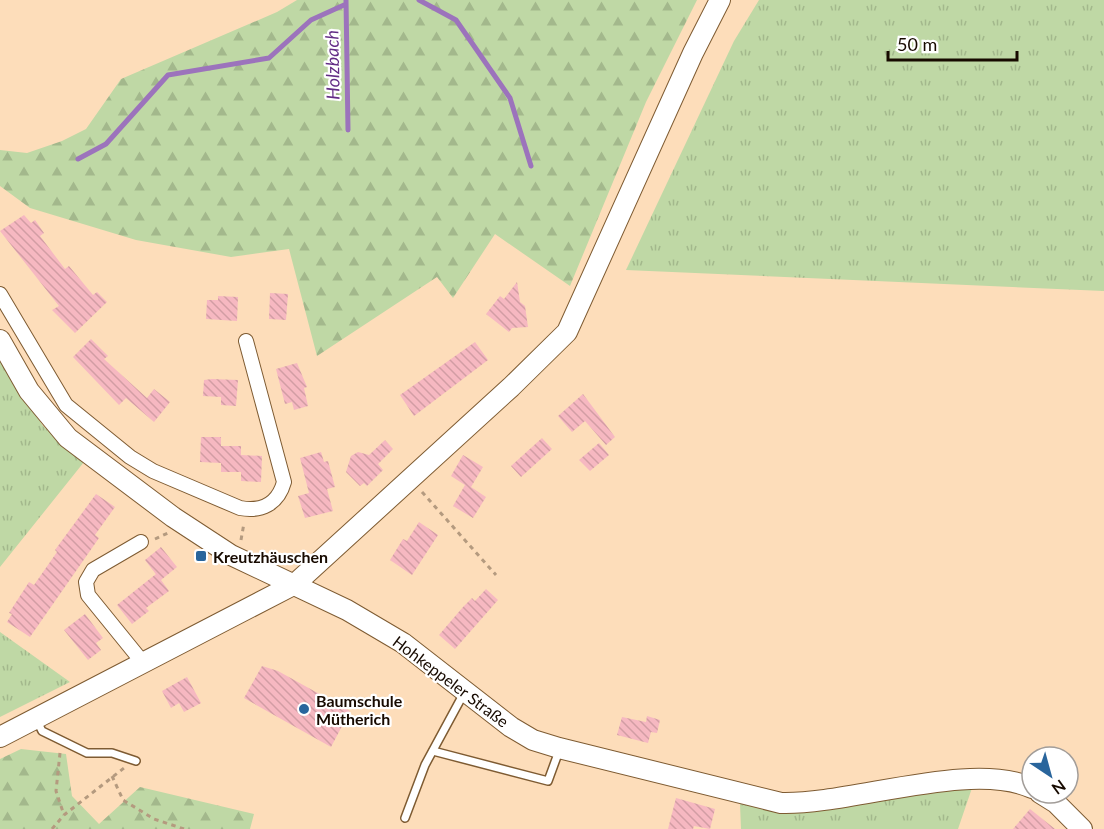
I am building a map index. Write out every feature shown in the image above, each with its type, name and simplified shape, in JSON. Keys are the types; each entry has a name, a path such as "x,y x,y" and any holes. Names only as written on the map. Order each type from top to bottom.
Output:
{"street":[{"path":"0,738 295,584 411,479 567,332 720,0"},
{"path":"0,294 66,405 130,457 153,471 245,509 267,506 278,496 284,482 246,341"},
{"name":"Hohkeppeler Straße","path":"0,340 29,391 68,438 173,517 231,555 295,584 403,643 464,693 533,740 781,803 809,804 900,787 975,779 1005,780 1020,784"},
{"path":"141,542 93,570 86,582 88,595 144,664"},
{"path":"1058,805 1082,829"}],"lane":[{"path":"405,818 411,798 433,751 464,693"},
{"path":"36,719 42,730 87,753 112,753 136,761"},
{"path":"433,751 548,781 560,748"}],"path":[{"path":"411,479 496,575"},
{"path":"239,542 243,534 245,509"},
{"path":"62,742 56,791 64,815"},
{"path":"52,829 64,815 112,776 136,761"},
{"path":"112,776 123,800 154,819 184,829"}],"green space":[{"path":"297,0 697,0 646,102 570,286 495,234 453,298 437,277 317,356 289,249 231,257 136,240 30,208 0,186 0,150 27,153 62,141 86,129 121,79 277,12"},
{"path":"759,0 1104,0 1104,291 626,270 734,41"},
{"path":"0,361 43,426 84,462 0,567"},
{"path":"0,632 70,682 0,717"},
{"path":"21,749 66,754 72,796 99,824 140,787 254,814 250,829 0,829 0,759"},
{"path":"972,788 958,829 741,829 740,804 801,813 907,794"}],"building":[{"path":"24,215 31,223 35,220 44,233 40,236 65,269 69,266 93,295 97,292 107,302 75,333 52,310 59,306 0,231"},
{"path":"517,282 520,302 525,306 528,327 512,328 509,332 486,314 500,296 504,299"},
{"path":"270,293 288,294 286,320 269,319"},
{"path":"218,296 238,297 237,321 206,319 207,300 218,300"},
{"path":"91,339 108,356 104,359 147,398 154,389 170,402 154,422 126,398 119,405 73,357"},
{"path":"475,342 488,360 414,416 400,395"},
{"path":"297,363 307,387 304,388 308,406 294,410 292,402 285,404 276,369"},
{"path":"204,380 238,380 236,406 221,405 221,397 203,396"},
{"path":"583,394 615,437 606,445 585,421 572,432 558,416"},
{"path":"201,437 221,437 221,446 241,446 241,455 262,456 261,482 241,481 241,472 221,472 221,463 200,462"},
{"path":"542,438 552,449 521,477 511,466"},
{"path":"385,440 393,449 378,464 383,470 367,486 364,483 360,486 346,472 351,456 358,452 369,455"},
{"path":"599,443 609,455 590,471 579,460"},
{"path":"321,452 324,462 328,461 335,487 327,489 333,511 305,518 298,496 309,493 300,458"},
{"path":"463,455 483,467 471,487 486,497 473,518 453,506 465,485 451,476"},
{"path":"96,494 115,507 95,535 99,538 30,637 7,622 12,614 9,613 29,582 34,585 57,552 55,550"},
{"path":"419,522 438,535 412,575 390,560 403,539 407,541"},
{"path":"161,547 177,567 161,580 169,591 146,608 149,611 132,624 117,605 156,574 145,560"},
{"path":"486,589 498,600 455,649 439,635 472,598 475,601"},
{"path":"85,614 103,638 96,643 101,650 88,660 64,630"},
{"name":"Baumschule Mütherich","path":"262,666 278,671 350,711 331,747 244,698"},
{"path":"187,677 201,703 184,712 179,703 171,708 162,691"},
{"path":"647,716 660,720 657,733 651,732 648,743 617,735 622,717 646,722"},
{"path":"676,798 715,809 710,829 694,826 693,829 668,829"},
{"path":"1030,809 1055,829 1013,829"}],"waterway":[{"name":"Holzbach","path":"346,0 348,130"},
{"path":"419,0 456,20 510,98 531,166"},
{"path":"78,159 106,144 168,75 269,58 311,20 344,5"}],"place":[{"name":"Kreutzhäuschen","path":"201,556"},
{"name":"Baumschule Mütherich","path":"304,709"}]}
